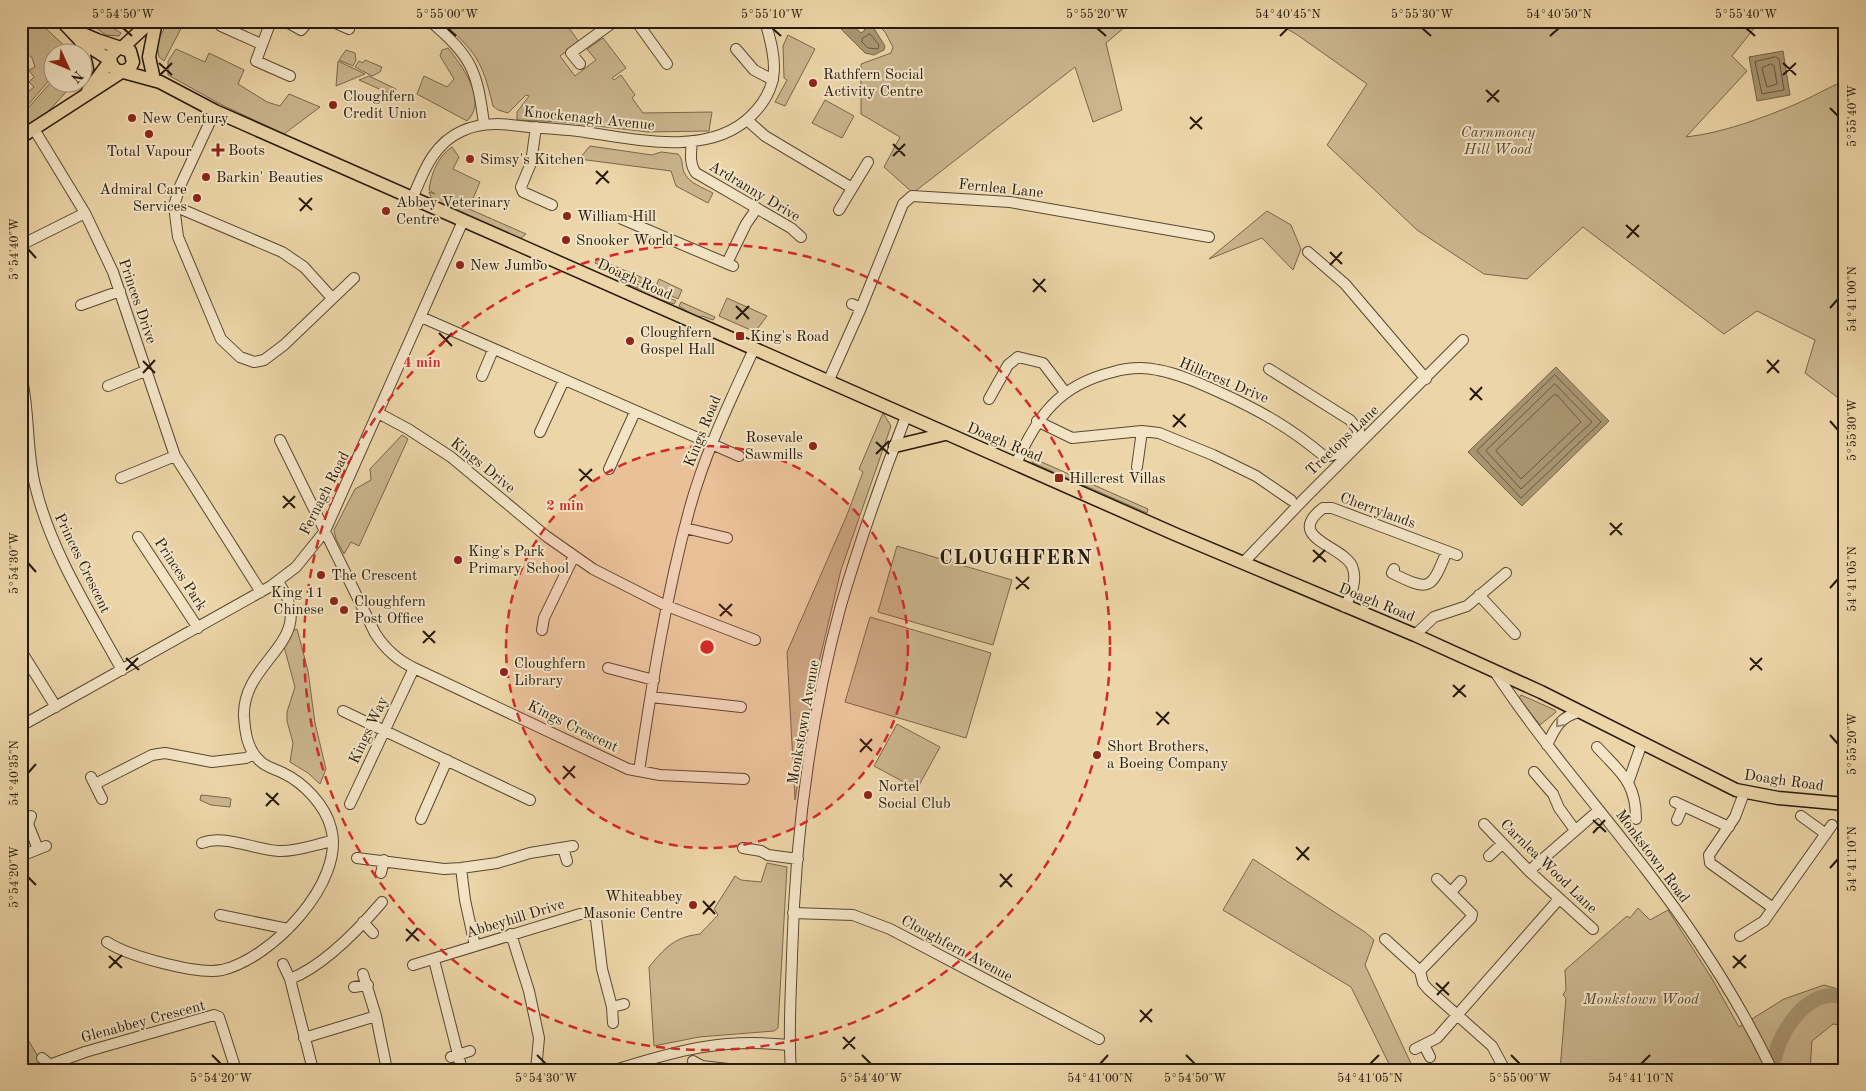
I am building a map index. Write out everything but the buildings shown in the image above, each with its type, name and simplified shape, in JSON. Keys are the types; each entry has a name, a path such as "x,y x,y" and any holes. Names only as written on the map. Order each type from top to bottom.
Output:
{"main road":[{"path":"85,95 110,60 112,52 153,21"},
{"path":"21,137 130,68 133,58 153,21"},
{"path":"153,21 149,57 157,79"},
{"path":"66,24 130,51 133,58"},
{"path":"66,24 81,41 110,60 116,70 124,71"},
{"name":"Doagh Road","path":"133,58 157,79 215,111 946,434 1345,607 1415,635 1579,712 1744,793 1845,804"},
{"name":"Doagh Road","path":"124,71 157,79"},
{"path":"67,108 75,92"},
{"path":"895,446 946,434"}],"street":[{"path":"223,21 221,26 261,44"},
{"path":"271,21 256,60 290,76"},
{"path":"285,21 301,30 309,21"},
{"path":"331,21 349,29"},
{"path":"430,21 458,45 471,65 480,92 484,124"},
{"path":"636,21 667,64"},
{"name":"Knockenagh Avenue","path":"412,199 429,159 440,146 463,130 484,124 578,131 630,140 692,141 714,138 728,133 747,120 760,107 773,80 775,56 765,21"},
{"path":"580,64 571,53 610,23"},
{"path":"736,49 754,70 773,80"},
{"path":"215,111 180,186 174,206 178,237 221,340 240,356 254,362 264,360 284,345 354,278"},
{"path":"747,120 766,136 852,188"},
{"path":"536,127 530,163 521,187 523,192 552,205"},
{"name":"Princes Drive","path":"34,129 85,213 113,272 175,456 261,592"},
{"name":"Ardranny Drive","path":"692,141 690,158 696,173 791,228 801,237"},
{"path":"839,210 868,162"},
{"name":"Fernlea Lane","path":"828,382 856,306 903,204 912,196 1010,202 1209,237"},
{"path":"174,206 282,252 304,267 332,298"},
{"path":"622,219 730,264 746,224 757,208"},
{"path":"21,244 85,213"},
{"name":"Fernagh Road","path":"21,726 261,592 278,582 296,567 325,531 463,220"},
{"path":"1308,252 1345,284 1426,379"},
{"path":"80,305 120,291"},
{"path":"421,317 739,456"},
{"name":"Treetops Lane","path":"1243,563 1305,498 1463,340"},
{"name":"Kings Road","path":"639,771 668,606 685,528 699,478 754,349"},
{"path":"482,376 493,350"},
{"path":"989,399 1008,365 1018,357 1043,363 1065,392"},
{"name":"Hillcrest Drive","path":"1016,464 1038,421 1065,392 1093,377 1126,369 1156,369 1194,381 1261,410 1325,457 1341,454 1355,441 1359,430 1350,420 1269,369"},
{"path":"108,386 145,371"},
{"name":"Princes Crescent","path":"21,375 34,482 44,523 70,576 122,670"},
{"path":"540,432 564,380"},
{"path":"609,470 636,412"},
{"name":"Kings Drive","path":"378,413 408,428 451,457 546,536 593,570 631,590 668,606"},
{"name":"Monkstown Avenue","path":"791,1070 789,1045 793,914 798,859 816,724 841,607 866,526 906,416"},
{"path":"1038,421 1072,438 1142,431 1159,433 1213,455 1256,476 1290,500"},
{"path":"1136,467 1142,431"},
{"name":"Kings Crescent","path":"280,440 381,642 397,658 414,668 619,765 660,775 744,779"},
{"path":"121,478 175,456"},
{"name":"Cherrylands","path":"1345,607 1354,583 1352,567 1344,556 1317,541 1312,534 1310,526 1313,518 1323,508 1332,508 1457,555"},
{"path":"685,528 727,538"},
{"name":"Princes Park","path":"138,537 198,628"},
{"path":"1394,569 1392,573 1417,585 1427,585 1436,579 1447,551"},
{"path":"542,630 544,618 574,556"},
{"path":"1415,635 1434,617 1467,606 1506,573"},
{"path":"107,942 118,949 200,971 216,970 244,963 263,951 288,929 308,907 320,884 332,856 332,829 327,818 314,798 298,782 260,762 254,754 246,734 244,700 251,682 284,640 291,626 288,599 278,582"},
{"path":"1479,595 1515,634"},
{"path":"668,606 755,640"},
{"path":"21,651 56,707"},
{"name":"Kings Way","path":"350,804 414,668"},
{"path":"608,668 654,680"},
{"name":"Monkstown Road","path":"1495,672 1547,745 1648,872 1708,955 1742,1011 1772,1070"},
{"path":"651,697 741,707"},
{"path":"343,711 530,800"},
{"path":"1547,745 1554,729 1562,719 1579,712"},
{"path":"1629,780 1642,743"},
{"path":"1597,747 1629,780 1636,804 1636,820"},
{"path":"102,799 93,780 152,755 165,753 212,762 246,758 254,754"},
{"path":"421,819 447,760"},
{"path":"1536,779 1553,794 1559,808 1575,830"},
{"path":"1744,793 1728,827 1709,855 1710,863 1773,908"},
{"path":"1677,820 1679,804 1728,827"},
{"path":"1529,871 1599,810"},
{"path":"21,856 42,848 28,824 31,816"},
{"path":"1801,816 1826,834"},
{"name":"Carnlea Wood Lane","path":"1484,824 1529,871 1594,929"},
{"path":"1740,936 1764,921 1832,826"},
{"path":"202,843 219,840 263,850 282,851 333,841"},
{"path":"1489,856 1502,844"},
{"path":"357,858 435,868 461,868 498,863 530,852 568,847 567,861"},
{"path":"743,848 761,851 768,855 798,859"},
{"path":"381,873 384,860"},
{"path":"461,868 465,900 475,946"},
{"path":"1420,971 1471,918 1470,911 1437,879"},
{"path":"1451,892 1461,881"},
{"path":"1430,1057 1419,1047 1437,1038 1559,899"},
{"path":"290,979 306,973 363,922 382,902"},
{"name":"Abbeyhill Drive","path":"413,965 580,914 592,914 596,919 602,969 612,1007 612,1023"},
{"name":"Cloughfern Avenue","path":"793,914 853,915 890,929 1099,1039"},
{"path":"220,915 288,929"},
{"path":"363,922 373,933"},
{"path":"511,934 529,991 539,1038 536,1070"},
{"path":"1385,939 1420,971 1423,983 1492,1046 1506,1070"},
{"path":"434,960 460,1054 462,1070"},
{"path":"283,964 290,979 313,1070"},
{"path":"363,974 368,985 376,1016 387,1070"},
{"path":"354,987 368,985"},
{"path":"612,1007 624,1004"},
{"name":"Glenabbey Crescent","path":"42,1058 54,1067 85,1052 214,1016 218,1017 236,1070"},
{"path":"304,1038 376,1016"},
{"path":"622,1069 688,1048 727,1043 789,1045"},
{"path":"688,1048 692,1065 736,1070"}],"green space":[{"path":"21,21 38,21 60,42 42,42 42,89 21,113 21,98 34,87 29,82 34,77 29,70 35,67 32,58 21,49"},
{"path":"102,21 121,33 119,36 106,35 95,27"},
{"path":"169,21 185,21 164,61 159,57 157,45"},
{"path":"441,21 511,21 516,27 525,21 564,21 579,42 560,56 575,76 596,60 587,49 603,38 626,68 612,78 614,80 621,75 635,95 632,98 643,113 712,112 709,131 648,132 563,122 517,120 517,112 529,96 526,95 508,113 498,110 493,106 485,78 476,58 470,49"},
{"path":"874,21 1132,21 1106,43 1122,110 1093,122 1075,67 913,193 884,167 900,137 861,114 861,64 891,53 893,47 885,32"},
{"name":"Carnmoney Hill Wood","path":"1273,21 1760,21 1732,56 1747,71 1686,137 1714,132 1756,120 1845,81 1845,403 1805,373 1815,340 1757,311 1724,334 1583,227 1527,279 1484,274 1417,230 1327,145 1367,84 1296,34"},
{"path":"788,35 815,49 785,106 775,102 787,80 784,78 783,46"},
{"path":"448,48 466,73 474,93 473,113 467,121 417,94 424,76 447,87 454,79 440,56 442,50"},
{"path":"176,49 205,62 209,53 244,70 238,84 267,102 280,106 289,94 320,107 284,134 222,105 168,75 168,61"},
{"path":"346,50 355,53 356,60 353,66 339,60"},
{"path":"365,60 382,67 380,72 372,76 355,67 359,61 363,63"},
{"path":"338,61 365,74 336,86"},
{"path":"369,76 396,89 393,95 359,80"},
{"path":"42,92 66,92 47,113 21,129 21,116"},
{"path":"825,100 854,116 842,138 812,123"},
{"path":"590,146 652,155 661,152 678,154 686,176 697,185 713,193 708,203 676,186 671,171 579,159"},
{"path":"452,147 459,157 453,169 480,182 469,208 451,201 526,234 520,239 432,199 429,192 435,194 429,190 433,172 439,160"},
{"path":"1267,211 1291,225 1301,249 1293,270 1262,238 1209,259"},
{"path":"597,259 653,282 651,287 595,263"},
{"path":"659,279 682,290 678,299 655,288"},
{"path":"630,281 676,301 674,304 643,294 640,289 629,285"},
{"path":"727,298 767,316 755,332 719,316"},
{"path":"681,302 715,317 713,320 702,316 697,318 679,306"},
{"path":"883,413 891,426 841,570 814,683 795,800 787,652 847,515 863,472 859,469"},
{"path":"402,435 408,439 359,546 351,542 344,554 336,539 334,530 355,489 371,480 370,469"},
{"path":"1028,456 1148,509 1147,513 1033,463"},
{"path":"897,546 1012,580 993,645 878,612"},
{"path":"870,617 991,653 966,738 845,702"},
{"path":"297,629 308,671 315,723 326,769 320,784 308,773 290,762 293,743 287,721 287,712 295,687 283,643 289,632"},
{"path":"1521,695 1556,712 1540,725 1519,698"},
{"path":"897,724 940,747 917,789 874,766"},
{"path":"201,795 229,798 231,799 230,807 211,805 200,800"},
{"path":"1253,859 1365,932 1374,940 1365,965 1414,1070 1392,1070 1351,987 1223,910"},
{"path":"767,863 787,867 778,1028 774,1031 699,1037 654,1046 649,967 671,944 683,938 700,934 718,915 714,909 735,876 741,880 761,882"},
{"name":"Monkstown Wood","path":"1638,908 1650,920 1668,910 1711,977 1739,1027 1784,999 1824,985 1845,991 1845,1026 1833,1024 1812,1041 1810,1070 1560,1070 1566,998 1563,995 1566,990 1565,970 1627,916 1630,918"},
{"path":"21,1028 46,1070 21,1070"}],"water":[{"path":"833,21 848,21 861,33 865,30 857,21 866,21 875,30 885,46 884,50 874,55 865,53"},
{"path":"1783,51 1790,95 1757,101 1749,57"},
{"path":"1556,367 1609,421 1522,506 1468,452"}],"waterway":[{"path":"1775,1057 1783,1034 1799,1012 1809,1003 1832,995 1845,998"}],"place":[{"name":"Rathfern Social Activity Centre","path":"813,83"},
{"name":"Cloughfern Credit Union","path":"333,105"},
{"name":"New Century","path":"132,118"},
{"name":"Total Vapour","path":"149,134"},
{"name":"Boots","path":"218,150"},
{"name":"Simsy's Kitchen","path":"470,159"},
{"name":"Barkin' Beauties","path":"206,177"},
{"name":"Admiral Care Services","path":"197,198"},
{"name":"Abbey Veterinary Centre","path":"386,211"},
{"name":"William Hill","path":"567,216"},
{"name":"Snooker World","path":"566,240"},
{"name":"New Jumbo","path":"460,265"},
{"name":"King's Road","path":"740,336"},
{"name":"Cloughfern Gospel Hall","path":"630,341"},
{"name":"Rosevale Sawmills","path":"813,446"},
{"name":"Hillcrest Villas","path":"1059,478"},
{"name":"King's Park Primary School","path":"458,560"},
{"name":"The Crescent","path":"321,575"},
{"name":"King 11 Chinese","path":"334,601"},
{"name":"Cloughfern Post Office","path":"344,610"},
{"name":"Cloughfern Library","path":"504,672"},
{"name":"Short Brothers, a Boeing Company","path":"1097,755"},
{"name":"Nortel Social Club","path":"868,795"},
{"name":"Whiteabbey Masonic Centre","path":"693,905"}],"district":[{"name":"CLOUGHFERN","path":"1016,557"}]}
